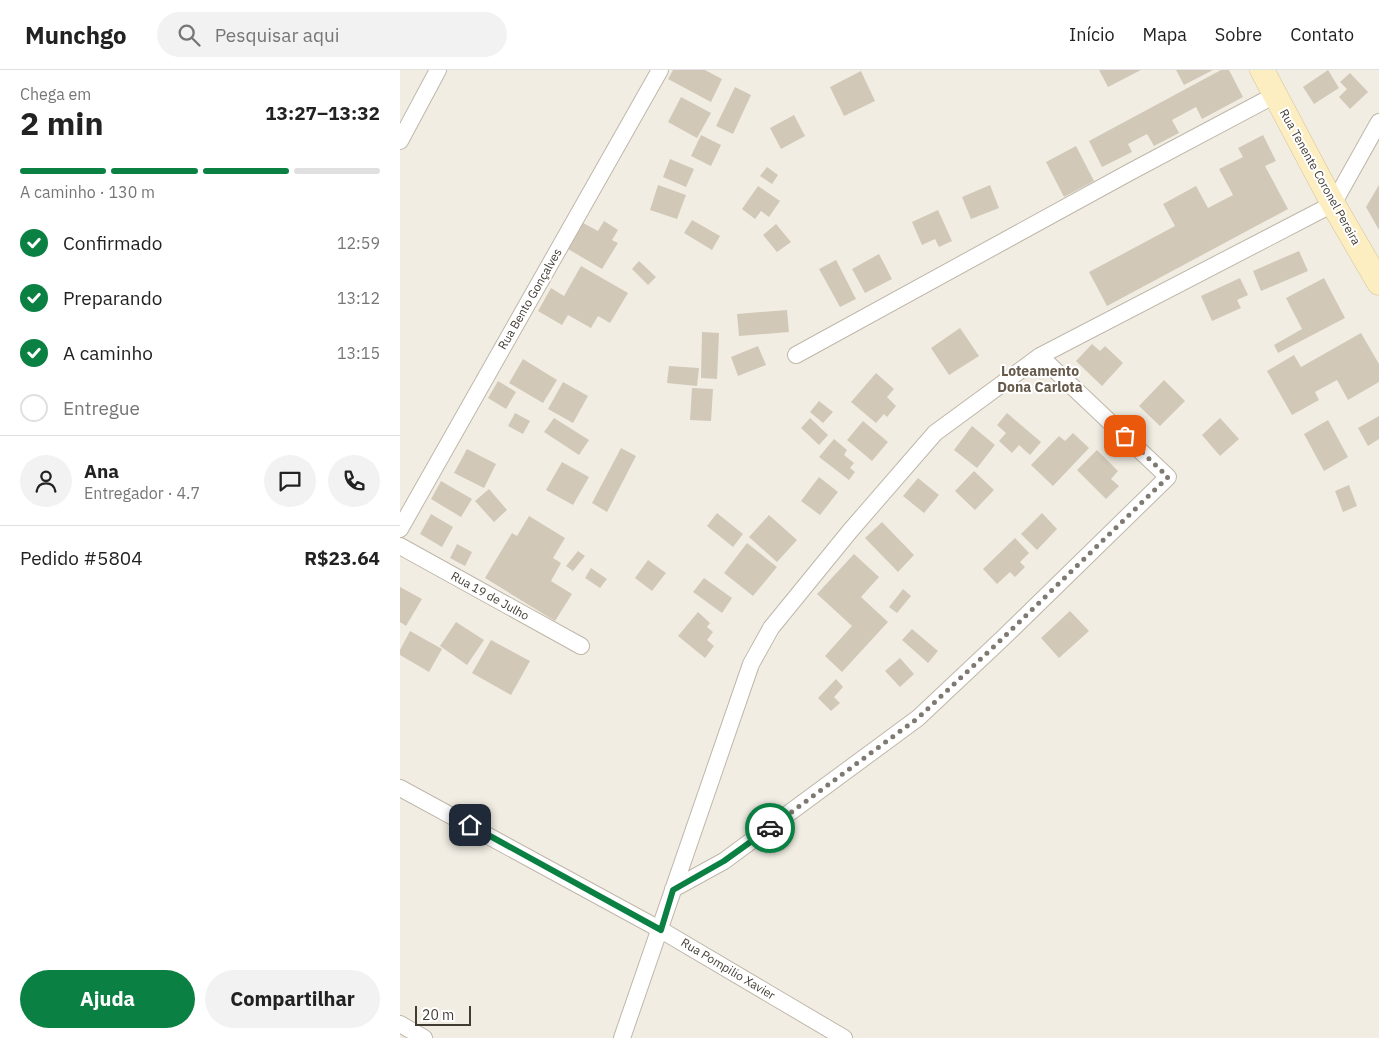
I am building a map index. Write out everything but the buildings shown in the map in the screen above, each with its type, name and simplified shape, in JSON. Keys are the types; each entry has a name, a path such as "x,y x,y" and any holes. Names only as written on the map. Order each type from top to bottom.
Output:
{"main road":[{"name":"Rua Tenente Coronel Pereira","path":"1262,70 1333,204 1379,283"}],"street":[{"path":"400,141 438,70"},
{"name":"Rua Bento Gonçalves","path":"400,529 660,70"},
{"path":"796,356 1130,172 1275,95"},
{"path":"622,1038 661,930 751,664 771,628 850,531 935,434 1040,356 1333,204 1379,122"},
{"path":"673,890 745,847 918,718 1168,477 1040,356"},
{"name":"Rua 19 de Julho","path":"400,546 581,646"},
{"name":"Rua Pompilio Xavier","path":"400,788 661,930 844,1038"},
{"path":"400,1024 424,1038"}],"way so far":[{"path":"770,828 918,718 1168,477 1125,436"}],"district":[{"name":"Loteamento Dona Carlota","path":"1040,380"}],"route":[{"path":"470,825 661,930 673,890 724,861 770,828"}]}
